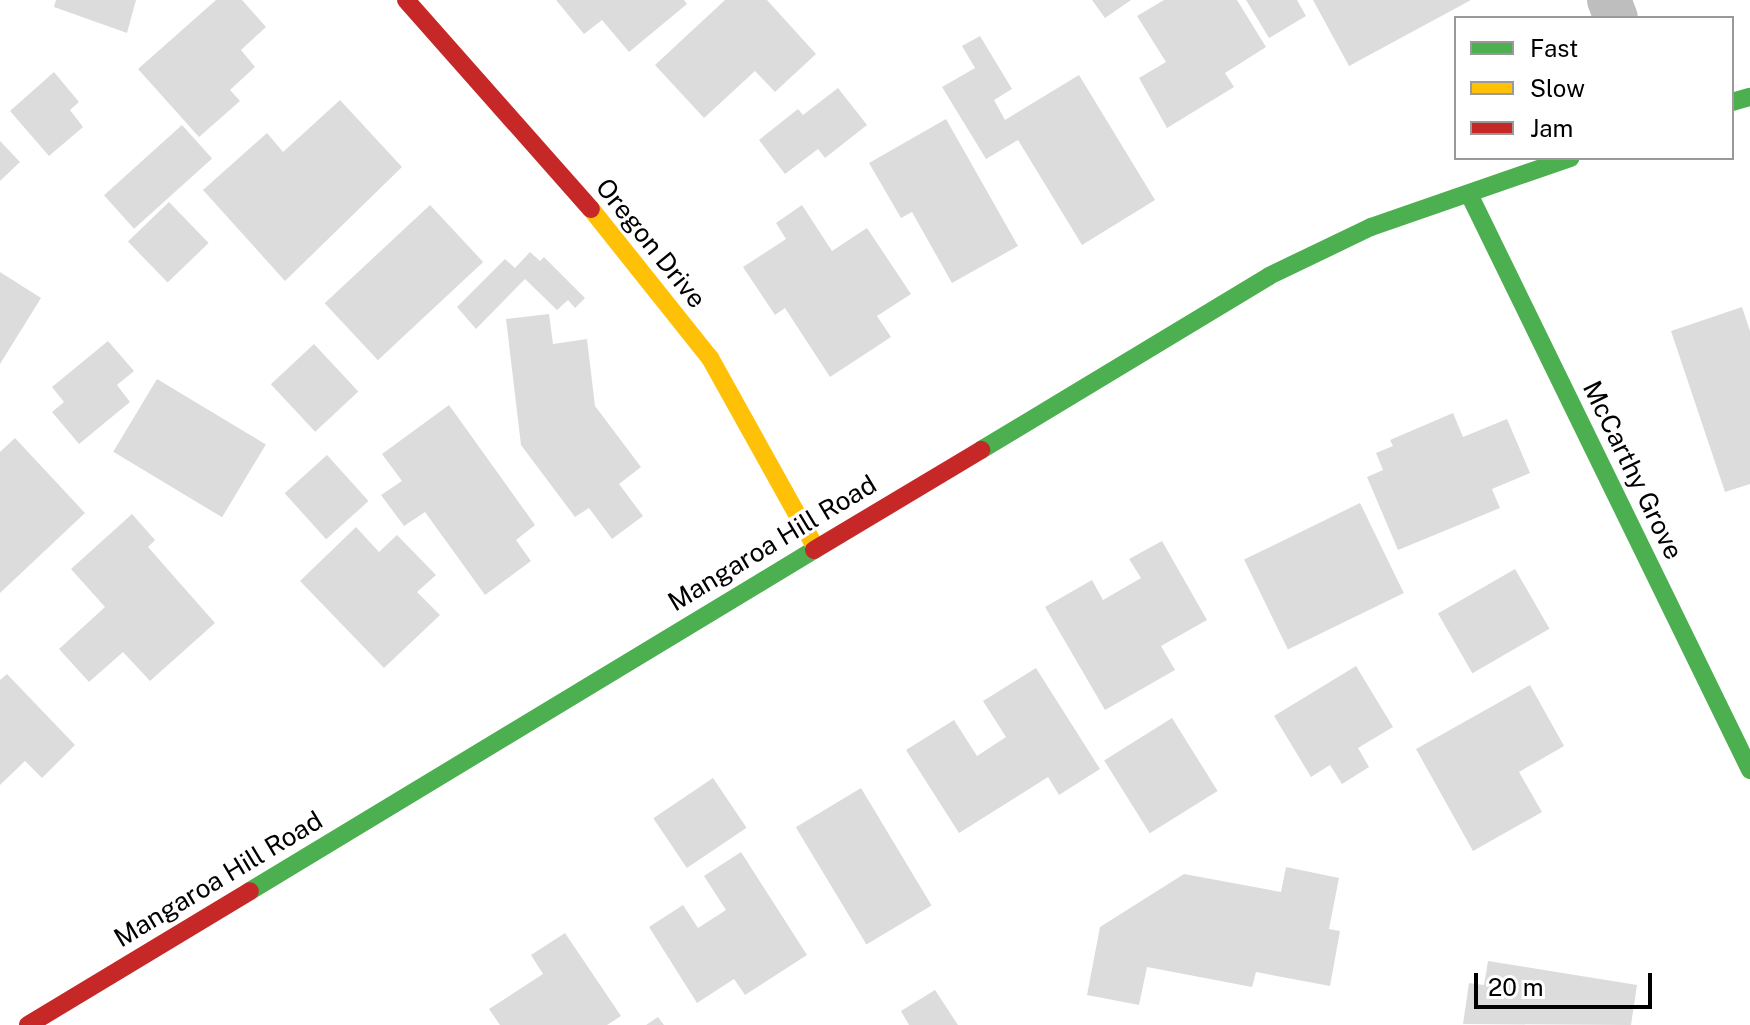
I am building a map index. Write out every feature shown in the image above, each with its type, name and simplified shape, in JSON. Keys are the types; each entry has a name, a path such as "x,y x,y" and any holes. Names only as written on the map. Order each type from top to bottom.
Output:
{"street":[{"name":"Oregon Drive","path":"406,0 617,238 710,358 815,547"},
{"name":"Mangaroa Hill Road","path":"28,1025 815,547 1269,276 1371,227 1564,160"},
{"name":"McCarthy Grove","path":"1469,194 1750,770"}],"building":[{"path":"56,0 136,0 127,33 54,7"},
{"path":"216,0 242,0 266,27 241,50 255,67 230,90 240,101 199,137 138,69"},
{"path":"556,0 684,0 687,4 629,52 602,20 584,34"},
{"path":"725,0 767,0 816,54 775,92 755,71 704,118 655,65"},
{"path":"1092,0 1131,0 1105,18"},
{"path":"1164,0 1237,0 1266,47 1225,73 1234,87 1167,128 1139,78 1166,62 1137,16"},
{"path":"1246,0 1297,0 1306,16 1269,38"},
{"path":"1313,0 1471,0 1349,66"},
{"path":"980,36 1012,89 994,100 1005,120 1079,75 1155,200 1082,245 1018,140 986,159 942,87 975,68 962,46"},
{"path":"54,72 79,102 70,110 83,127 49,156 10,111"},
{"path":"838,88 867,125 825,158 818,149 785,174 759,140 798,109 803,115"},
{"path":"340,100 402,167 285,281 203,190 267,133 283,152"},
{"path":"946,119 1018,246 952,283 912,212 901,218 869,163"},
{"path":"182,125 212,158 134,229 104,195"},
{"path":"0,141 20,162 0,181"},
{"path":"169,202 209,243 168,283 128,242"},
{"path":"430,205 483,262 378,360 325,303"},
{"path":"802,205 832,251 867,228 911,294 877,316 891,337 830,377 785,308 775,315 743,267 786,239 776,223"},
{"path":"530,252 540,261 544,257 585,298 575,308 568,300 557,310 525,279 476,329 457,307 505,259 515,268"},
{"path":"0,272 41,298 0,364"},
{"path":"1742,307 1750,331 1750,484 1725,492 1671,331"},
{"path":"549,314 553,344 587,339 595,406 641,467 619,484 643,516 612,539 589,508 575,517 521,445 506,319"},
{"path":"108,341 134,371 117,385 130,402 79,444 52,412 64,402 52,387"},
{"path":"314,344 358,392 315,432 271,384"},
{"path":"157,379 266,444 222,517 113,452"},
{"path":"449,405 535,525 516,540 531,561 485,595 425,512 404,526 381,495 402,481 382,454"},
{"path":"1453,413 1463,437 1507,419 1530,473 1492,489 1500,508 1398,550 1367,477 1383,470 1376,453 1393,446 1390,440"},
{"path":"15,438 85,513 0,593 0,452"},
{"path":"327,455 368,501 326,539 285,493"},
{"path":"1360,503 1404,593 1288,649 1244,560"},
{"path":"132,514 155,540 148,547 215,623 150,681 123,652 89,682 59,649 105,607 71,569"},
{"path":"356,527 379,552 397,535 436,575 417,592 440,615 384,668 300,581"},
{"path":"1162,541 1207,620 1161,646 1175,670 1105,710 1045,607 1092,580 1103,600 1141,578 1129,559"},
{"path":"1515,569 1550,629 1472,673 1438,614"},
{"path":"1356,666 1393,727 1358,748 1369,767 1342,784 1330,765 1311,777 1274,716"},
{"path":"1036,668 1100,769 1059,795 1048,777 959,833 906,750 954,720 977,756 1006,737 983,701"},
{"path":"7,674 75,745 42,778 25,761 0,785 0,680"},
{"path":"1530,685 1564,746 1519,772 1542,812 1473,851 1416,749"},
{"path":"1172,718 1218,791 1150,833 1104,760"},
{"path":"713,778 747,828 687,868 653,818"},
{"path":"861,788 932,905 866,945 796,827"},
{"path":"741,852 807,955 745,995 734,979 697,1003 649,927 683,905 698,928 726,910 704,876"},
{"path":"1286,867 1339,878 1329,929 1340,931 1330,986 1256,972 1252,987 1147,967 1139,1005 1087,995 1100,927 1184,874 1281,892"},
{"path":"565,933 621,1016 607,1025 500,1025 489,1009 543,974 531,955"},
{"path":"1488,961 1637,985 1631,1025 1463,1024 1469,983 1484,985"},
{"path":"935,990 958,1025 909,1025 901,1011"},
{"path":"658,1017 664,1025 646,1025"}],"traffic: fast":[{"path":"1734,101 1750,97"},
{"path":"981,450 1269,276 1371,227 1564,160"},
{"path":"1469,194 1750,770"},
{"path":"250,891 814,550"}],"traffic: slow":[{"path":"591,209 710,358 815,547"}],"traffic: jam":[{"path":"406,0 591,209"},
{"path":"814,550 981,450"},
{"path":"28,1025 250,891"}]}
